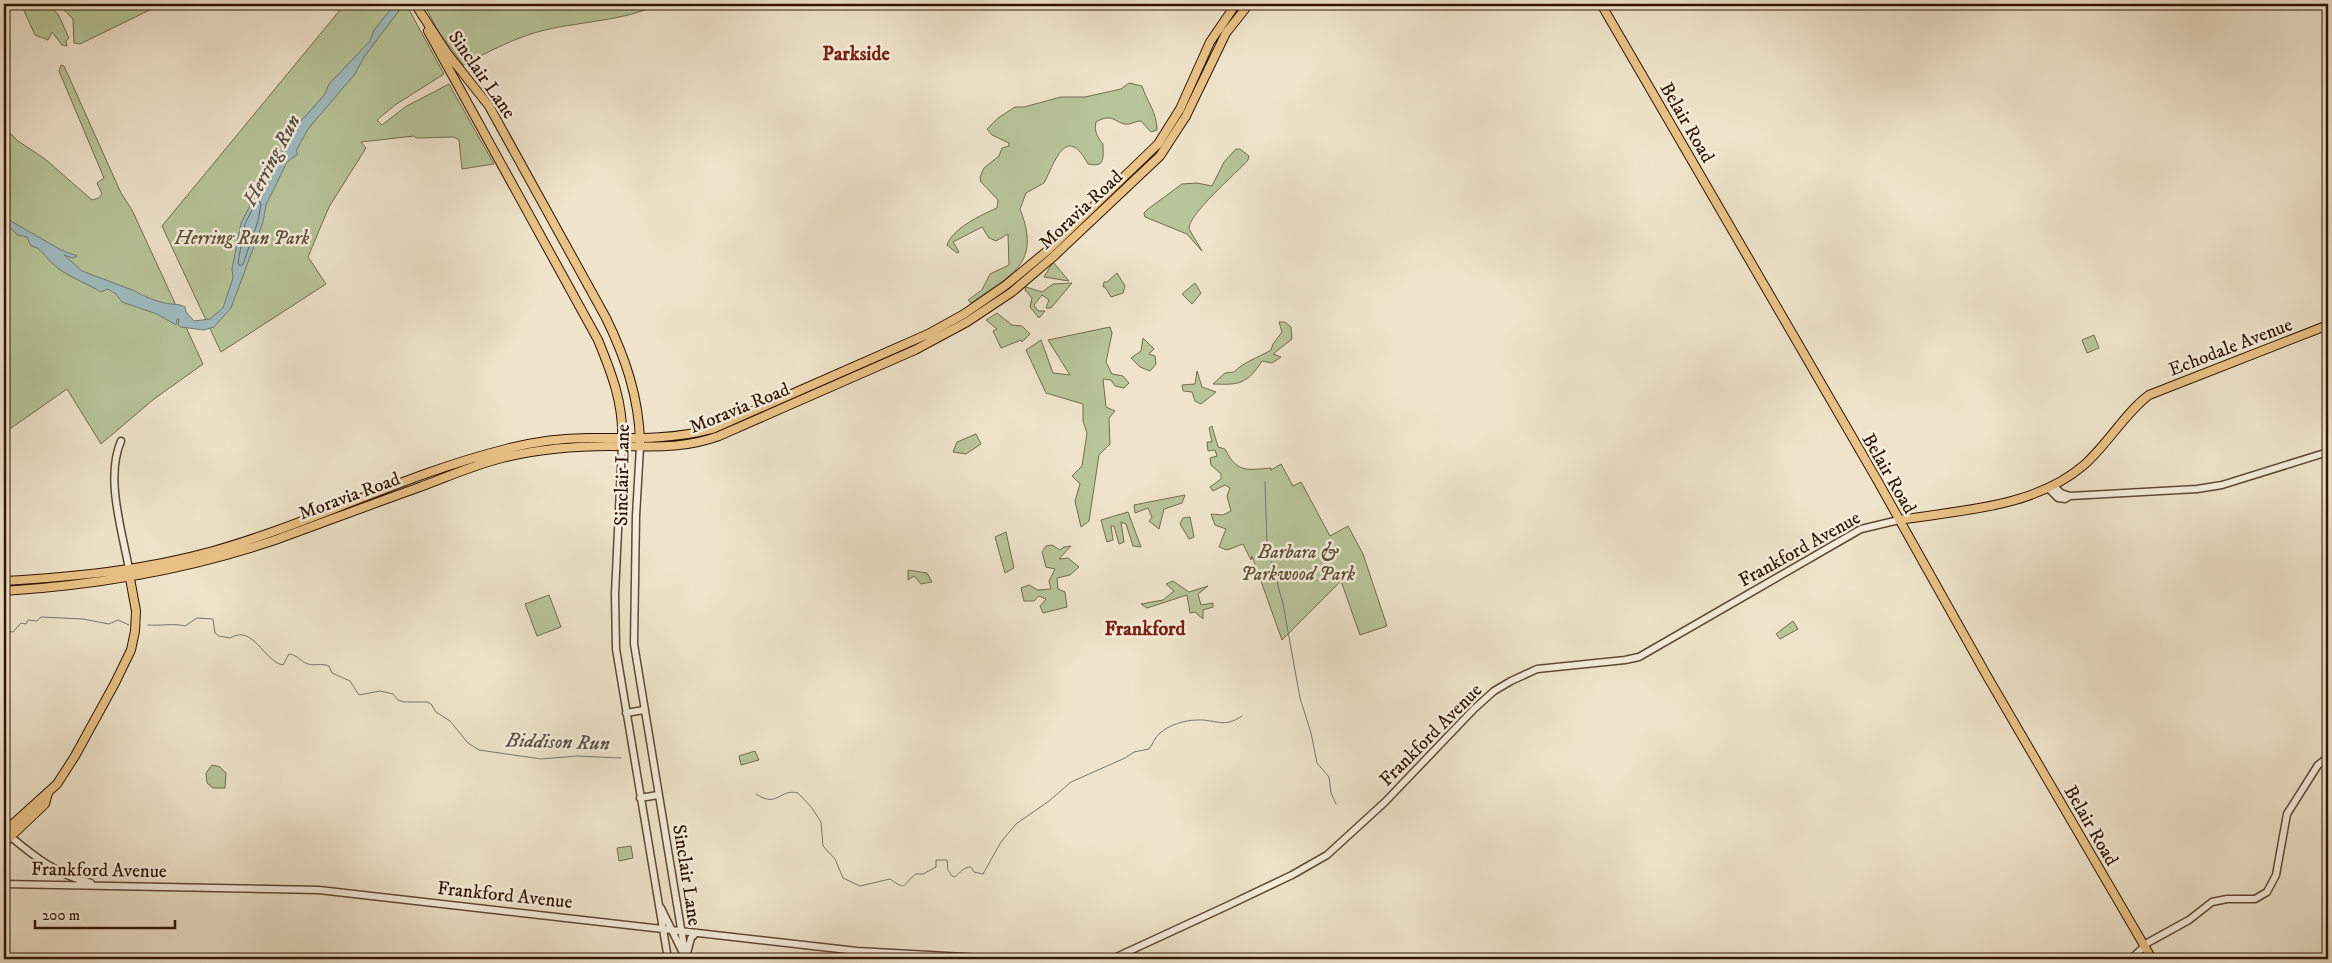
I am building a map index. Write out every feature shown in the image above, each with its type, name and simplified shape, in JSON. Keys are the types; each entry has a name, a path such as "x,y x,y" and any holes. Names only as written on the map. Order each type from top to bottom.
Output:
{"main road":[{"name":"Sinclair Lane","path":"415,4 447,53 489,106 606,318 633,385 640,447"},
{"name":"Moravia Road","path":"4,591 80,585 196,564 267,542 501,458 554,448 622,442 640,437 685,435 712,428 928,334 964,314 1006,285 1047,251 1158,144 1180,109 1210,42 1236,4"},
{"name":"Moravia Road","path":"4,581 69,577 157,566 224,548 286,527 448,466 530,443 563,439 622,442 640,447 680,446 719,436 915,350 967,322 1012,292 1053,258 1160,156 1186,116 1226,33 1249,4"},
{"name":"Belair Road","path":"1601,4 1899,520 1986,676 2151,959"},
{"name":"Sinclair Lane","path":"422,16 453,80 598,340 610,368 621,408 622,442"},
{"name":"Echodale Avenue","path":"2144,399 2155,392 2328,325"},
{"name":"Frankford Avenue","path":"1899,520 2013,501 2051,487 2091,458 2144,399"},
{"path":"4,843 7,834 45,804 48,793 76,756 131,650 135,631 136,611 129,569"},
{"path":"2141,959 2151,959"}],"street":[{"path":"121,441 114,465 114,481 129,569"},
{"name":"Sinclair Lane","path":"622,442 615,623 618,662 668,959"},
{"name":"Sinclair Lane","path":"640,447 633,615 636,667 686,959"},
{"path":"2051,487 2060,493 2070,496 2197,489 2222,484 2328,452"},
{"name":"Frankford Avenue","path":"1112,959 1246,897 1327,855 1385,802 1474,709 1494,691 1511,681 1537,669 1639,657 1861,529 1899,520"},
{"path":"626,714 644,710"},
{"path":"2131,959 2149,942 2189,920 2212,902 2228,899 2255,900 2267,892 2276,876 2287,814 2318,765 2328,757"},
{"path":"640,798 658,795"},
{"path":"7,834 38,860 58,872 77,880 102,885"},
{"path":"58,872 72,885"},
{"name":"Frankford Avenue","path":"4,884 319,890 857,950 1001,959"},
{"path":"658,903 686,959"},
{"path":"686,959 690,940 696,933"}],"green space":[{"path":"21,4 47,4 58,14 69,38 66,41 67,46 62,45 52,32 48,40 35,35"},
{"path":"58,4 162,4 80,44 74,43 73,19"},
{"name":"Herring Run Park","path":"345,4 406,4 444,74 395,105 377,120 382,125 405,107 449,84 494,164 462,169 459,140 454,137 416,138 414,136 361,142 366,148 329,207 308,257 326,284 221,352 162,226"},
{"path":"424,4 660,4 632,14 545,30 524,36 463,65 438,31"},
{"name":"Herring Run Park","path":"61,65 64,66 121,193 132,210 203,364 154,399 101,444 67,389 4,433 4,127 18,141 45,159 92,200 99,198 102,194 97,183 104,178 59,71"},
{"path":"1129,83 1142,86 1154,112 1157,130 1151,132 1141,121 1125,124 1111,118 1102,119 1096,122 1095,125 1096,134 1103,144 1101,163 1088,164 1080,152 1073,147 1067,146 1062,150 1044,183 1026,193 1020,209 1026,228 1027,243 1025,256 1010,275 971,303 968,300 982,290 990,274 1009,265 1008,234 996,241 989,238 982,227 953,242 959,252 957,253 947,245 961,228 997,208 998,200 981,182 980,177 984,168 999,156 1002,148 1009,146 1009,143 992,135 987,129 998,118 1015,107 1024,107 1061,97 1085,97 1121,89"},
{"path":"1236,149 1240,149 1249,156 1248,160 1204,204 1191,222 1189,229 1202,251 1187,234 1145,217 1144,213 1148,209 1182,184 1197,183 1212,186 1224,162"},
{"path":"1053,262 1069,281 1044,277"},
{"path":"1117,273 1125,286 1123,293 1111,297 1105,287 1103,287 1104,282 1107,282"},
{"path":"1072,283 1051,308 1046,308 1049,300 1042,295 1034,305 1038,311 1045,311 1039,318 1030,307 1032,298 1025,290 1026,287 1042,292 1053,284"},
{"path":"1195,283 1201,293 1192,304 1182,294"},
{"path":"997,313 1012,325 1022,326 1030,334 1022,342 1021,340 1001,348 993,331 997,329 986,320"},
{"path":"1279,322 1285,322 1291,327 1292,339 1273,354 1281,357 1272,363 1262,361 1247,379 1242,381 1230,384 1213,384 1225,373 1234,372 1246,363 1271,350 1282,332"},
{"path":"1110,327 1112,333 1106,362 1112,374 1123,376 1129,383 1124,388 1115,386 1111,380 1103,379 1106,407 1115,411 1109,418 1110,444 1099,455 1089,521 1081,527 1075,501 1080,484 1072,476 1082,466 1087,433 1083,421 1083,404 1046,393 1026,350 1041,340 1053,373 1070,375 1048,340"},
{"path":"2094,335 2099,348 2087,353 2082,340"},
{"path":"1143,338 1154,349 1149,354 1155,356 1156,364 1150,371 1140,367 1131,358 1141,351"},
{"path":"1197,371 1202,387 1216,392 1201,404 1195,401 1192,392 1183,391 1182,385 1195,384"},
{"name":"Barbara & Parkwood Park","path":"1212,426 1218,447 1225,449 1229,457 1238,466 1249,469 1271,468 1271,470 1281,464 1293,486 1301,482 1330,536 1348,526 1363,554 1387,626 1360,635 1341,581 1282,640 1252,556 1251,560 1243,544 1227,550 1219,547 1226,529 1215,525 1211,514 1223,515 1231,511 1227,496 1230,488 1225,485 1213,491 1210,487 1221,479 1221,474 1211,465 1210,458 1217,456 1215,450 1208,451 1207,442 1212,442 1209,428"},
{"path":"976,434 981,444 966,454 953,452 957,442"},
{"path":"1185,495 1182,503 1164,509 1159,529 1149,521 1152,517 1148,508 1135,513 1134,505"},
{"path":"1128,512 1141,547 1133,546 1126,524 1121,522 1124,542 1119,544 1114,526 1111,526 1113,540 1107,542 1101,520"},
{"path":"1190,517 1194,537 1189,539 1180,524 1183,518"},
{"path":"1006,532 1014,568 1005,573 995,537"},
{"path":"1052,545 1060,550 1071,546 1059,559 1068,558 1079,567 1070,575 1057,578 1058,589 1065,592 1067,607 1043,613 1040,606 1046,599 1039,596 1034,601 1024,601 1021,588 1029,585 1038,590 1051,589 1049,581 1055,569 1046,567 1042,552 1046,546"},
{"path":"908,570 927,573 932,582 921,584 914,576 908,580"},
{"path":"1173,581 1189,592 1208,586 1198,594 1201,605 1213,603 1213,607 1203,610 1203,619 1195,612 1190,613 1187,595 1147,608 1141,604 1163,600 1174,591 1166,584"},
{"path":"549,595 561,627 537,636 525,604"},
{"path":"1793,621 1798,629 1780,639 1776,634"},
{"path":"755,751 759,760 741,765 739,756"},
{"path":"212,765 220,767 226,773 225,788 213,788 207,783 206,773"},
{"path":"631,846 633,858 619,861 617,848"}],"water":[{"name":"Herring Run","path":"395,4 404,4 364,57 355,74 308,129 296,151 298,154 287,162 266,205 263,222 231,308 214,327 204,330 181,327 178,325 179,319 177,319 176,325 157,314 122,302 116,294 108,289 101,292 63,272 41,251 31,246 27,237 17,235 4,224 4,217 61,250 77,256 73,258 64,255 82,271 135,291 153,300 185,307 186,312 194,321 210,319 223,308 233,278 232,269 241,223 264,178 274,167 293,130 325,94 329,84 370,41 374,30"}],"waterway":[{"path":"1265,482 1267,544 1283,604 1300,698 1311,733 1317,763 1329,777 1331,793 1336,804"},
{"name":"Biddison Run","path":"4,608 6,609 4,617"},
{"name":"Biddison Run","path":"4,624 7,631 13,632 21,623 26,624 28,620 37,621 41,617 83,619 109,624 118,620 129,625"},
{"name":"Biddison Run","path":"148,625 185,626 197,618 213,619 215,633 219,636 230,638 238,635 246,636 252,639 276,662 283,665 289,654 308,664 329,666 332,673 350,681 359,695 380,691 393,694 398,700 404,702 427,702 431,704 436,712 450,721 468,743 479,750 541,759 577,756 621,758"},
{"name":"Biddison Run","path":"756,794 763,798 774,799 787,793 798,793 812,808 821,822 823,846 835,859 843,878 860,886 890,879 902,886 916,874 923,874 936,867 936,860 947,860 948,870 955,877 968,867 971,867 974,872 983,874 1001,842 1016,824 1049,801 1071,782 1125,758 1134,752 1149,749 1158,735 1172,725 1192,720 1224,723 1242,716"}],"district":[{"name":"Parkside","path":"856,53"},
{"name":"Frankford","path":"1145,628"}]}
